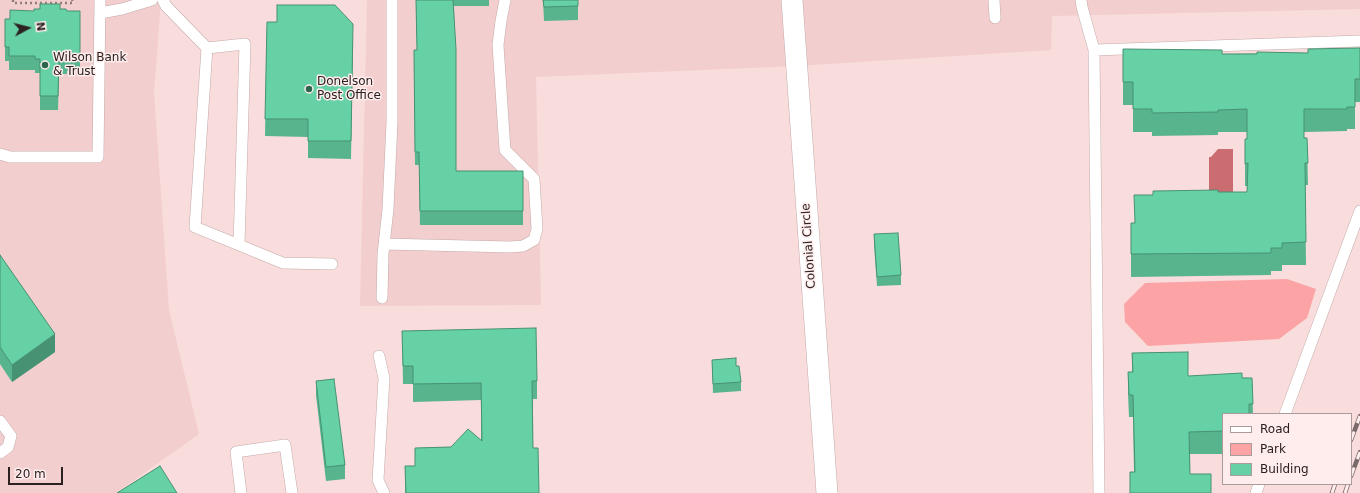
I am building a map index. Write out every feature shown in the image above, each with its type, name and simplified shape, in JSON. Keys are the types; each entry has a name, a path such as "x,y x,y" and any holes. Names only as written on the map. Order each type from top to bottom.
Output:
{"street":[{"name":"Colonial Circle","path":"792,0 827,493"}],"lane":[{"path":"0,154 10,157 98,157 100,0"},
{"path":"100,13 122,9 152,0"},
{"path":"163,0 166,6 207,48 196,227 283,263 332,264"},
{"path":"382,298 392,122 392,0"},
{"path":"384,244 510,247 523,246 534,240 537,229 534,179 505,150 498,45 505,0"},
{"path":"994,0 995,18"},
{"path":"1081,0 1094,50 1099,493"},
{"path":"1094,50 1360,41"},
{"path":"207,48 245,44 239,245"},
{"path":"1285,413 1360,211"},
{"path":"379,356 384,378 378,480 384,493"},
{"path":"0,421 11,436 8,447 0,453"},
{"path":"241,493 236,452 286,445 292,493"}],"path":[{"path":"13,0 13,3 72,3 72,0"}],"shaded area":[{"path":"0,0 161,0 154,93 169,310 199,434 116,493 0,493"},
{"path":"367,0 1360,0 1360,9 1052,16 1051,50 796,66 536,77 541,305 360,306"},
{"path":"1218,149 1233,149 1233,198 1209,198 1209,157 1211,157"}],"green space":[{"path":"1287,279 1316,289 1307,318 1279,339 1148,346 1125,322 1124,304 1145,283"}],"building":[{"path":"416,0 453,0 456,49 456,171 523,171 523,211 420,211 419,152 415,152 414,50 417,50"},
{"path":"543,0 578,0 578,6 544,7"},
{"name":"Wilson Bank & Trust","path":"40,4 60,4 60,9 66,9 67,11 80,11 80,57 67,57 67,60 59,60 58,96 40,96 40,59 35,59 35,56 9,56 9,47 5,47 5,19 10,19 10,10 34,11 34,9 40,9"},
{"name":"Donelson Post Office","path":"277,5 335,5 353,24 351,141 308,141 308,119 265,119 267,22 277,22"},
{"path":"1360,48 1360,79 1355,79 1355,107 1347,107 1347,109 1304,109 1304,138 1307,138 1308,163 1305,163 1306,242 1282,243 1282,248 1271,248 1271,253 1131,254 1131,223 1135,223 1134,195 1153,195 1153,191 1218,190 1218,192 1247,192 1248,163 1245,164 1245,139 1247,139 1247,109 1218,110 1218,112 1152,113 1152,109 1133,109 1133,82 1123,82 1123,49 1222,50 1222,54 1257,54 1257,52 1308,53 1308,49"},
{"path":"898,233 901,275 877,277 874,234"},
{"path":"0,255 55,334 12,365 0,347"},
{"path":"536,328 537,381 532,381 533,448 538,448 539,493 406,493 405,466 415,466 415,448 451,447 468,429 482,441 481,383 413,384 413,366 403,366 402,331"},
{"path":"1188,352 1188,376 1242,373 1242,378 1252,378 1253,404 1249,404 1249,413 1222,413 1222,431 1189,432 1190,474 1211,474 1211,493 1130,493 1130,472 1135,472 1133,395 1129,395 1128,372 1133,372 1132,353"},
{"path":"736,358 736,366 739,366 741,382 713,384 712,360"},
{"path":"334,379 345,465 326,467 316,381"},
{"path":"160,466 177,493 117,493"}],"railway":[{"path":"1352,437 1360,416"},
{"path":"1352,473 1360,452"},
{"path":"1332,493 1335,485"},
{"path":"1345,493 1348,485"}],"place":[{"name":"Wilson Bank & Trust","path":"45,65"},
{"name":"Donelson Post Office","path":"309,89"}]}
